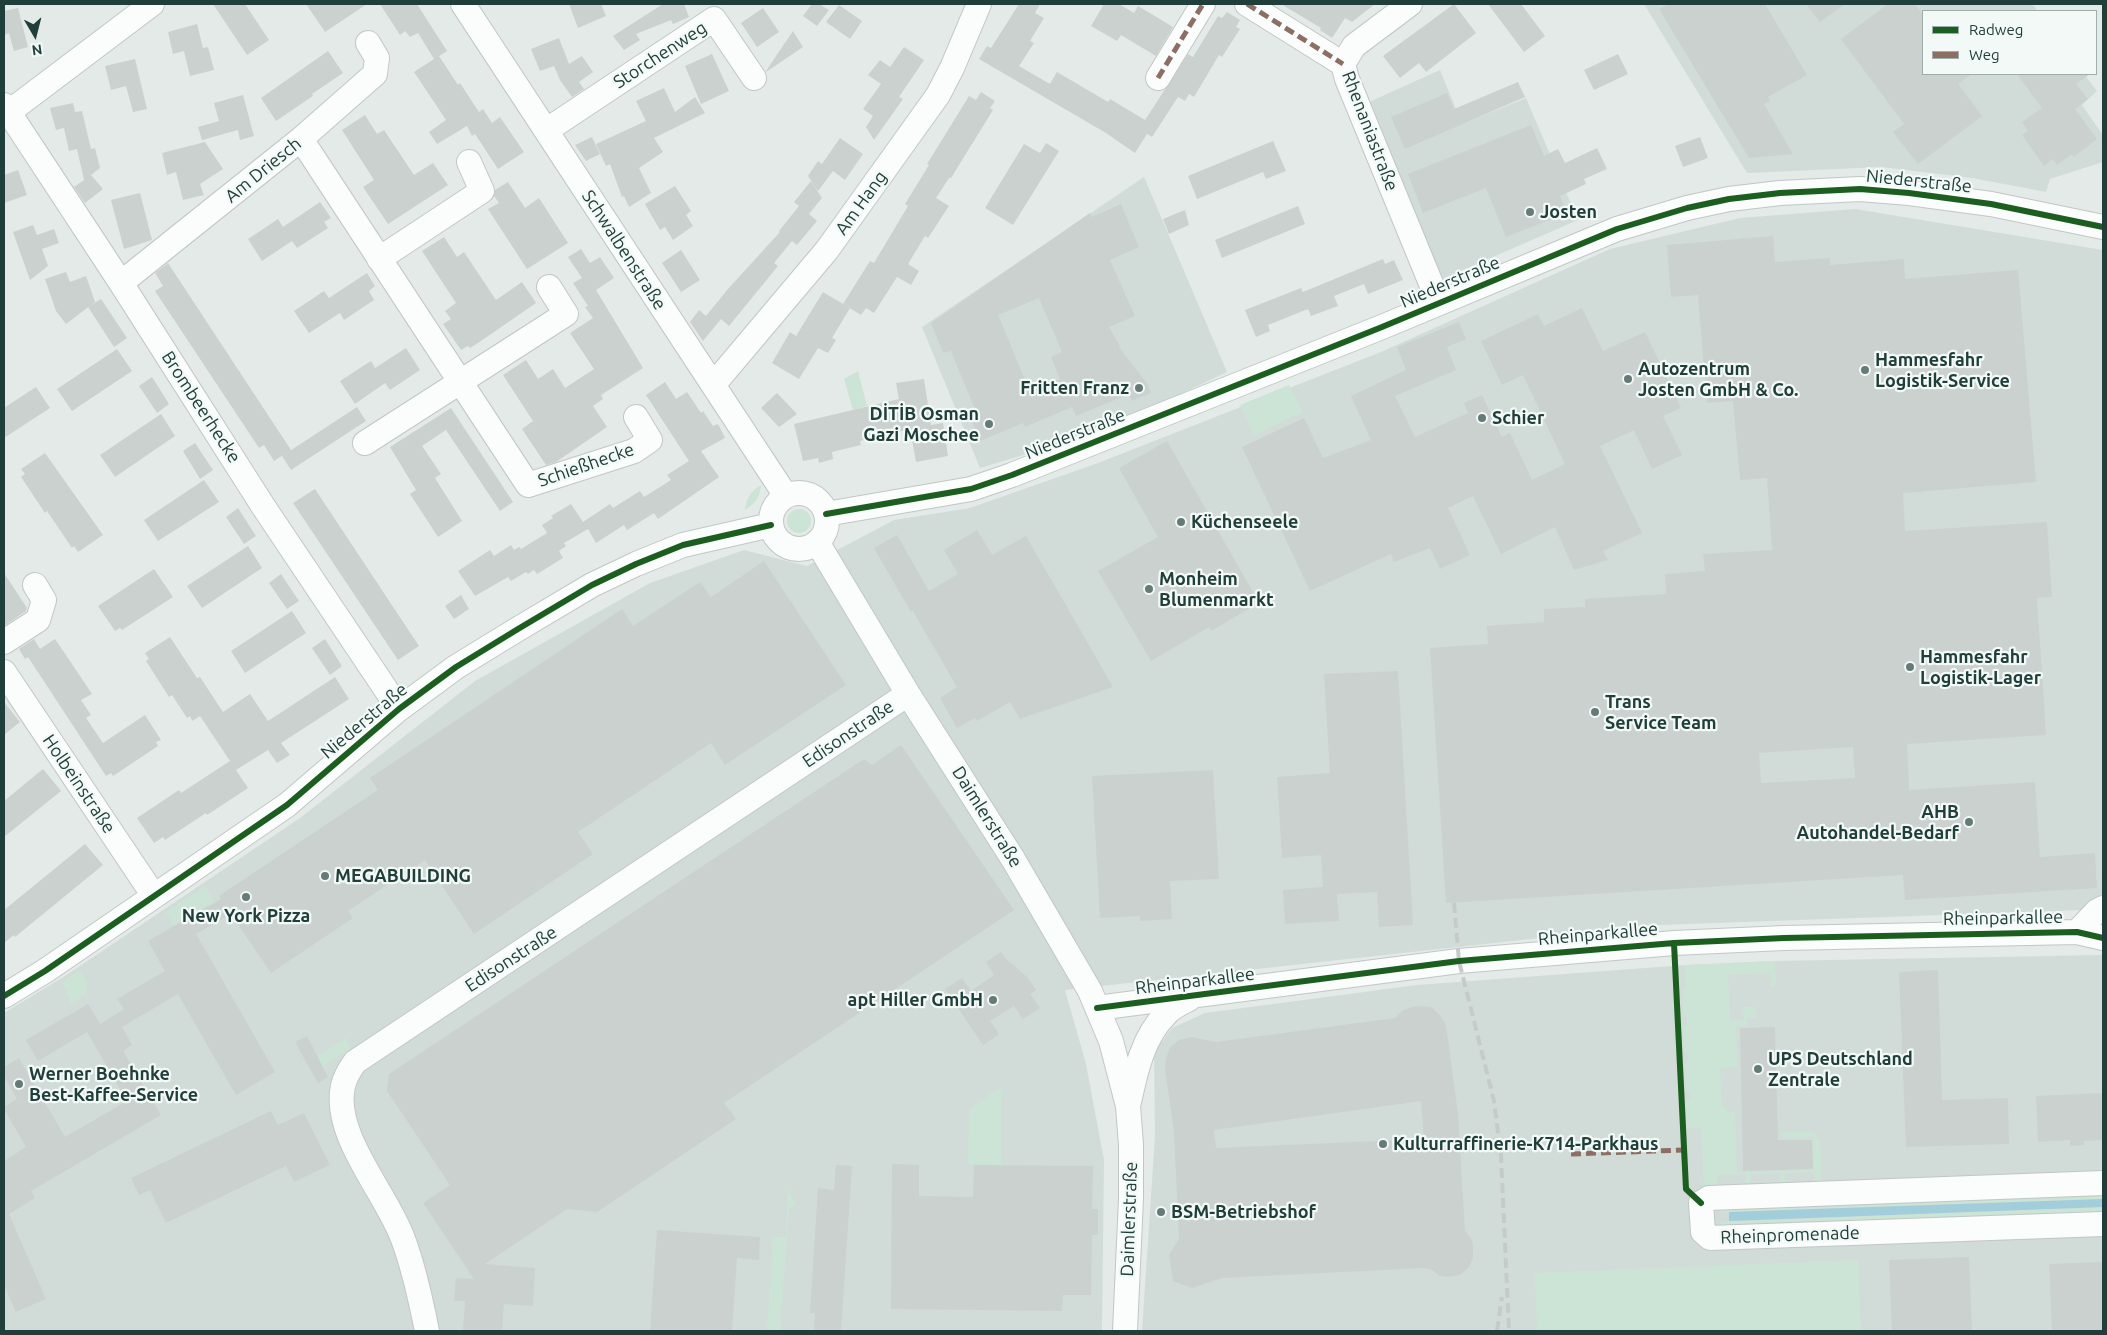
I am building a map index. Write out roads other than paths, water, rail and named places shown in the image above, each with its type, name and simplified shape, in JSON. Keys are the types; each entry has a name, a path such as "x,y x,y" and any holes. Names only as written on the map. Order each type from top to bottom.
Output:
{"street":[{"path":"6,109 152,4"},
{"name":"Schwalbenstraße","path":"463,4 786,496"},
{"name":"Am Hang","path":"714,384 827,250 938,95 980,4"},
{"path":"1158,78 1203,4"},
{"name":"Rhenaniastraße","path":"1247,4 1344,64 1347,78 1439,303"},
{"path":"1344,64 1354,46 1410,4"},
{"name":"Storchenweg","path":"547,130 714,19 754,78"},
{"name":"Am Driesch","path":"121,283 301,139 375,74 378,58 368,43"},
{"name":"Brombeerhecke","path":"6,109 121,283 263,506 399,709"},
{"name":"Schießhecke","path":"301,139 528,484 634,451 650,440 636,417"},
{"path":"379,259 482,191 469,162"},
{"name":"Niederstraße","path":"826,514 971,488 1012,475 1282,368 1617,230 1687,208 1780,193 1860,189 1909,193 1991,204 2103,226"},
{"path":"365,442 566,314 549,287"},
{"path":"794,493 811,495 823,506 826,514 824,532 817,542 808,547 798,549 780,542 774,534 771,525 774,508 786,496 794,493"},
{"name":"Niederstraße","path":"4,996 45,971 287,805 399,709 456,667 592,585 636,564 683,546 771,525"},
{"name":"Daimlerstraße","path":"817,542 908,694 1014,859 1090,991 1111,1041 1128,1106 1131,1199 1125,1331"},
{"path":"4,642 38,620 44,600 35,585"},
{"name":"Holbeinstraße","path":"4,672 154,896"},
{"name":"Edisonstraße","path":"427,1331 403,1238 348,1132 343,1109 342,1087 347,1073 355,1062 908,694"},
{"name":"Rheinparkallee","path":"2077,932 2097,911 2103,908"},
{"name":"Rheinparkallee","path":"1097,1008 1459,961 1674,943 1784,938 2077,932 2103,938"},
{"name":"Daimlerstraße","path":"1128,1106 1135,1075 1153,1030 1167,1012 1192,996"},
{"name":"Rheinpromenade","path":"2103,1183 1708,1198 1701,1203 1703,1232 1710,1238 2103,1224"}],"water":[{"path":"2103,1199 2103,1207 1729,1221 1729,1212"}],"railway":[{"path":"1454,903 1459,961 1494,1101 1501,1156 1509,1331"},
{"path":"1497,1331 1502,1297"}],"place":[{"name":"Josten","path":"1530,212"},
{"name":"Hammesfahr Logistik-Service","path":"1865,370"},
{"name":"Autozentrum Josten GmbH & Co.","path":"1628,379"},
{"name":"Fritten Franz","path":"1139,388"},
{"name":"Schier","path":"1482,418"},
{"name":"DİTİB Osman Gazi Moschee","path":"989,424"},
{"name":"Küchenseele","path":"1181,522"},
{"name":"Monheim Blumenmarkt","path":"1149,589"},
{"name":"Hammesfahr Logistik-Lager","path":"1910,667"},
{"name":"Trans Service Team","path":"1595,712"},
{"name":"AHB Autohandel-Bedarf","path":"1969,822"},
{"name":"MEGABUILDING","path":"325,876"},
{"name":"New York Pizza","path":"246,897"},
{"name":"apt Hiller GmbH","path":"993,1000"},
{"name":"UPS Deutschland Zentrale","path":"1758,1069"},
{"name":"Werner Boehnke Best-Kaffee-Service","path":"19,1084"},
{"name":"Kulturraffinerie-K714-Parkhaus","path":"1383,1144"},
{"name":"BSM-Betriebshof","path":"1161,1212"}]}
